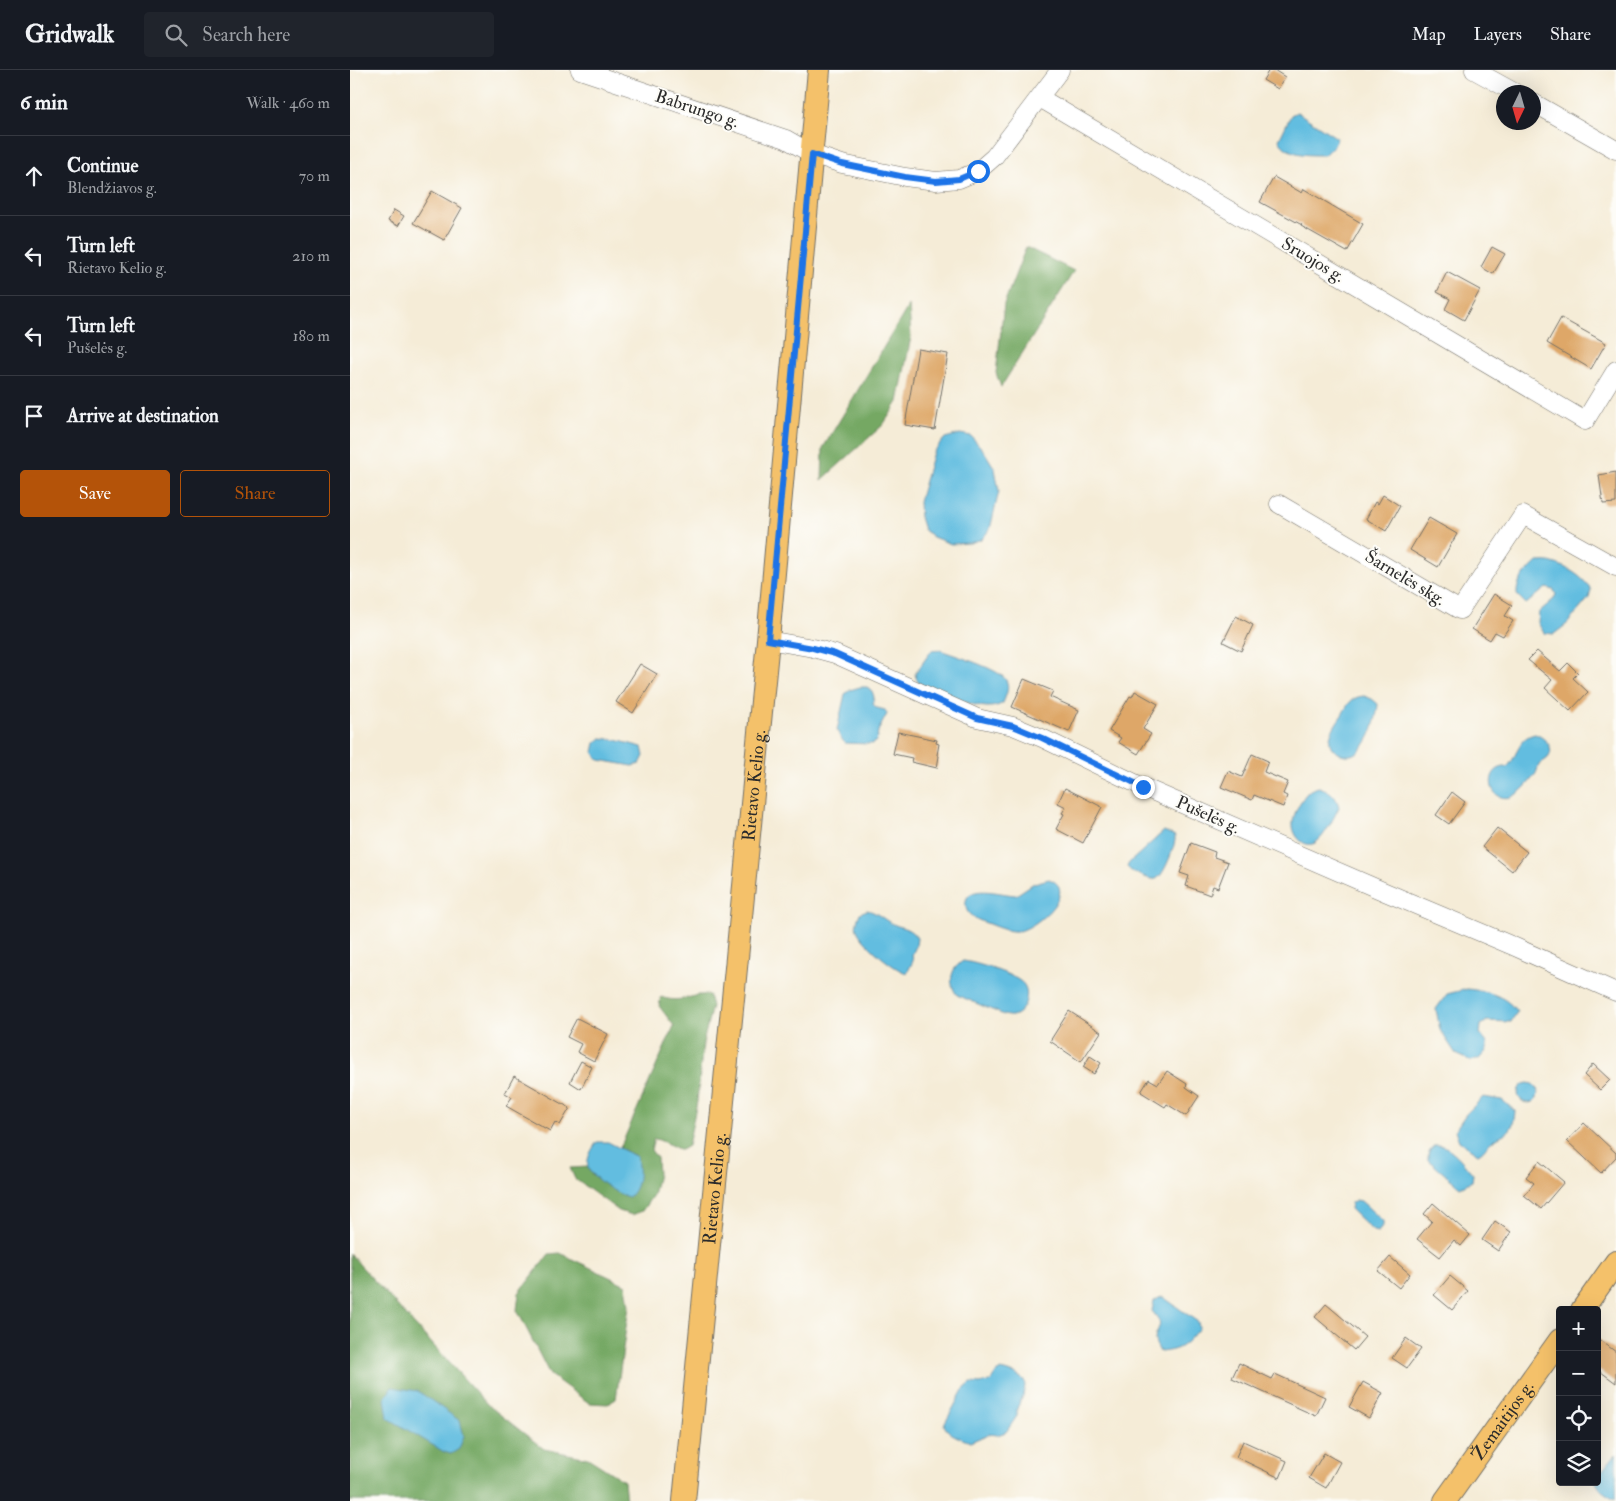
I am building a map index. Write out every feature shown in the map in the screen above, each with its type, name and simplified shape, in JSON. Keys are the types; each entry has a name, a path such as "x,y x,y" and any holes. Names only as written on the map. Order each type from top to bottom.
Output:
{"main road":[{"name":"Rietavo Kelio g.","path":"684,1501 768,640 819,70"},
{"path":"1585,1306 1616,1262"},
{"name":"Žemaitijos g.","path":"1445,1501 1556,1346"}],"street":[{"name":"Babrungo g.","path":"580,70 786,139 812,154 842,164 905,177 936,181 959,179 978,171 994,157 1060,70"},
{"path":"1474,70 1501,85"},
{"name":"Sruojos g.","path":"1040,98 1585,422 1616,370"},
{"path":"1541,107 1616,150"},
{"name":"Šarnelės skg.","path":"1279,504 1460,610 1522,515 1616,567"},
{"name":"Pušelės g.","path":"768,640 835,654 977,718 1013,726 1035,735 1143,787 1616,992"}],"green space":[{"path":"1026,247 1074,271 1001,387 996,373 1004,304"},
{"path":"909,305 911,337 898,402 883,425 822,480 823,448"},
{"path":"697,995 709,995 712,1006 703,1043 697,1102 688,1146 681,1150 654,1139 651,1150 657,1158 658,1174 653,1195 642,1211 632,1215 619,1211 575,1179 570,1168 588,1167 592,1175 637,1157 620,1148 674,1026 659,1006 661,997 679,999"},
{"path":"560,1253 626,1285 629,1306 616,1399 608,1404 589,1403 550,1375 517,1310 519,1293 549,1254"},
{"path":"350,1254 488,1405 544,1449 588,1458 624,1481 626,1501 350,1501"}],"water":[{"path":"1297,112 1337,138 1335,144 1324,155 1293,152 1287,149 1279,140 1291,115"},
{"path":"960,434 971,436 984,451 995,469 999,491 990,529 982,539 970,543 951,544 933,537 924,530 920,517 919,502 933,452 945,438"},
{"path":"1537,562 1551,562 1569,570 1580,577 1591,590 1589,598 1567,624 1554,634 1544,633 1538,623 1539,612 1554,599 1556,594 1554,590 1546,588 1526,604 1517,595 1520,581"},
{"path":"940,650 986,667 1002,676 1008,686 1003,703 990,707 974,705 943,695 920,684 915,674 931,651"},
{"path":"867,687 872,691 874,697 873,704 877,708 885,710 887,714 878,731 877,739 871,744 845,743 837,730 845,694 850,690"},
{"path":"1364,696 1378,704 1370,736 1363,747 1356,753 1347,755 1338,753 1330,743 1335,725 1350,702"},
{"path":"1535,734 1548,743 1551,750 1548,758 1540,764 1535,775 1518,793 1511,797 1497,795 1491,784 1495,772 1500,768 1507,767 1524,739"},
{"path":"601,738 642,747 644,756 640,764 633,766 599,760 593,752 595,743"},
{"path":"1319,787 1332,794 1339,807 1319,840 1315,843 1306,844 1296,836 1293,819 1305,795 1310,790"},
{"path":"1164,831 1175,836 1175,840 1168,861 1159,877 1150,879 1134,873 1127,867 1129,863"},
{"path":"1049,879 1057,884 1060,891 1058,899 1044,916 1019,931 1004,929 982,921 975,918 967,910 966,899 970,894 985,891 1016,895 1034,883"},
{"path":"867,910 909,930 917,938 912,955 913,961 907,973 901,971 880,956 861,937 857,930 857,920 860,913"},
{"path":"963,961 995,970 1020,981 1027,993 1026,1002 1019,1013 1014,1016 1007,1016 957,995 952,986 952,976 955,968"},
{"path":"1467,989 1495,995 1507,1002 1517,1012 1511,1022 1487,1021 1481,1025 1480,1034 1487,1043 1487,1050 1479,1059 1471,1061 1456,1054 1440,1030 1436,1009 1447,994"},
{"path":"1528,1083 1535,1086 1538,1093 1535,1100 1528,1103 1521,1100 1518,1093 1521,1086"},
{"path":"1483,1097 1502,1100 1515,1111 1510,1129 1478,1154 1459,1141 1455,1130 1466,1114"},
{"path":"597,1142 608,1142 637,1157 637,1183 629,1197 606,1185 590,1172 588,1168 589,1157"},
{"path":"1436,1145 1447,1148 1457,1155 1473,1174 1472,1181 1460,1187 1428,1160 1429,1151"},
{"path":"1356,1200 1361,1201 1383,1221 1383,1226 1378,1232 1373,1231 1350,1209 1351,1203"},
{"path":"1163,1297 1198,1322 1199,1328 1179,1348 1160,1352 1155,1336 1160,1324 1152,1311 1154,1301"},
{"path":"1001,1370 1015,1374 1024,1380 1025,1386 1023,1396 1017,1408 1017,1416 1006,1432 997,1435 989,1434 970,1442 948,1431 944,1425 963,1390 971,1383 980,1384 991,1381 996,1373"},
{"path":"392,1387 418,1391 460,1421 464,1436 459,1449 451,1454 444,1452 388,1418 385,1398"},
{"path":"1616,1454 1616,1499 1604,1492 1599,1486 1601,1486 1601,1472"}],"building":[{"path":"1269,70 1274,70 1285,77 1278,89 1263,80"},
{"path":"1274,177 1302,193 1304,189 1363,224 1347,252 1260,202"},
{"path":"432,191 462,208 444,240 413,223"},
{"path":"394,210 404,216 398,226 388,221"},
{"path":"1492,247 1505,254 1493,274 1481,267"},
{"path":"1447,272 1480,290 1464,320 1445,309 1450,299 1437,292"},
{"path":"1561,318 1606,343 1591,369 1547,343"},
{"path":"918,349 948,354 935,430 905,425"},
{"path":"1616,472 1616,503 1603,504 1599,475"},
{"path":"1383,495 1400,506 1386,531 1366,519 1375,502 1378,504"},
{"path":"1429,518 1457,534 1438,567 1410,550"},
{"path":"1494,594 1512,605 1505,616 1513,621 1503,636 1495,632 1490,640 1472,629"},
{"path":"1236,616 1253,625 1241,651 1223,642"},
{"path":"1537,651 1560,671 1568,663 1578,673 1573,678 1588,692 1570,711 1545,688 1552,680 1528,660"},
{"path":"640,664 657,674 633,713 616,702"},
{"path":"1024,679 1053,691 1050,697 1079,710 1069,732 1012,707"},
{"path":"1135,691 1158,704 1143,729 1151,734 1138,754 1118,742 1121,738 1109,731"},
{"path":"898,732 937,740 936,743 939,744 937,755 939,756 937,768 911,762 912,758 893,754"},
{"path":"1252,754 1268,761 1264,772 1288,782 1283,794 1287,796 1283,807 1254,795 1252,800 1221,787 1228,771 1242,777"},
{"path":"1065,788 1102,807 1083,843 1056,829 1066,807 1058,803"},
{"path":"1452,792 1465,802 1449,824 1436,815"},
{"path":"1497,828 1527,852 1512,871 1482,847"},
{"path":"1191,843 1215,852 1214,857 1228,862 1218,888 1213,886 1210,895 1186,886 1189,876 1180,873"},
{"path":"1069,1011 1101,1032 1081,1062 1050,1041"},
{"path":"577,1018 608,1034 594,1061 577,1052 581,1044 567,1037"},
{"path":"1090,1056 1101,1063 1094,1074 1083,1067"},
{"path":"581,1061 592,1067 581,1089 570,1082"},
{"path":"1593,1064 1610,1080 1600,1090 1584,1075"},
{"path":"1167,1071 1187,1084 1186,1087 1199,1096 1186,1116 1167,1104 1165,1107 1141,1092 1149,1079 1158,1084"},
{"path":"514,1076 570,1108 560,1125 555,1122 550,1131 506,1106 512,1097 505,1093"},
{"path":"1584,1123 1616,1153 1616,1157 1601,1173 1567,1141"},
{"path":"1539,1161 1564,1182 1541,1209 1524,1195 1534,1183 1526,1177"},
{"path":"1433,1203 1470,1235 1461,1246 1454,1240 1440,1257 1417,1239 1432,1221 1424,1214"},
{"path":"1495,1221 1511,1232 1498,1251 1482,1240"},
{"path":"1390,1257 1410,1274 1399,1288 1378,1271"},
{"path":"1450,1276 1468,1291 1452,1310 1434,1295"},
{"path":"1326,1304 1365,1337 1354,1350 1315,1317"},
{"path":"1406,1338 1421,1349 1407,1368 1392,1358"},
{"path":"1601,1341 1616,1352 1616,1383 1601,1372"},
{"path":"1239,1363 1272,1379 1275,1374 1325,1397 1316,1416 1232,1378"},
{"path":"1363,1382 1383,1393 1369,1418 1349,1407"},
{"path":"1243,1441 1287,1461 1280,1478 1236,1457"},
{"path":"1324,1453 1340,1462 1326,1488 1309,1478"}],"route":[{"path":"978,171 959,179 936,181 905,177 842,164 812,154 768,640 835,654 977,718 1013,726 1042,738 1143,787"}]}
